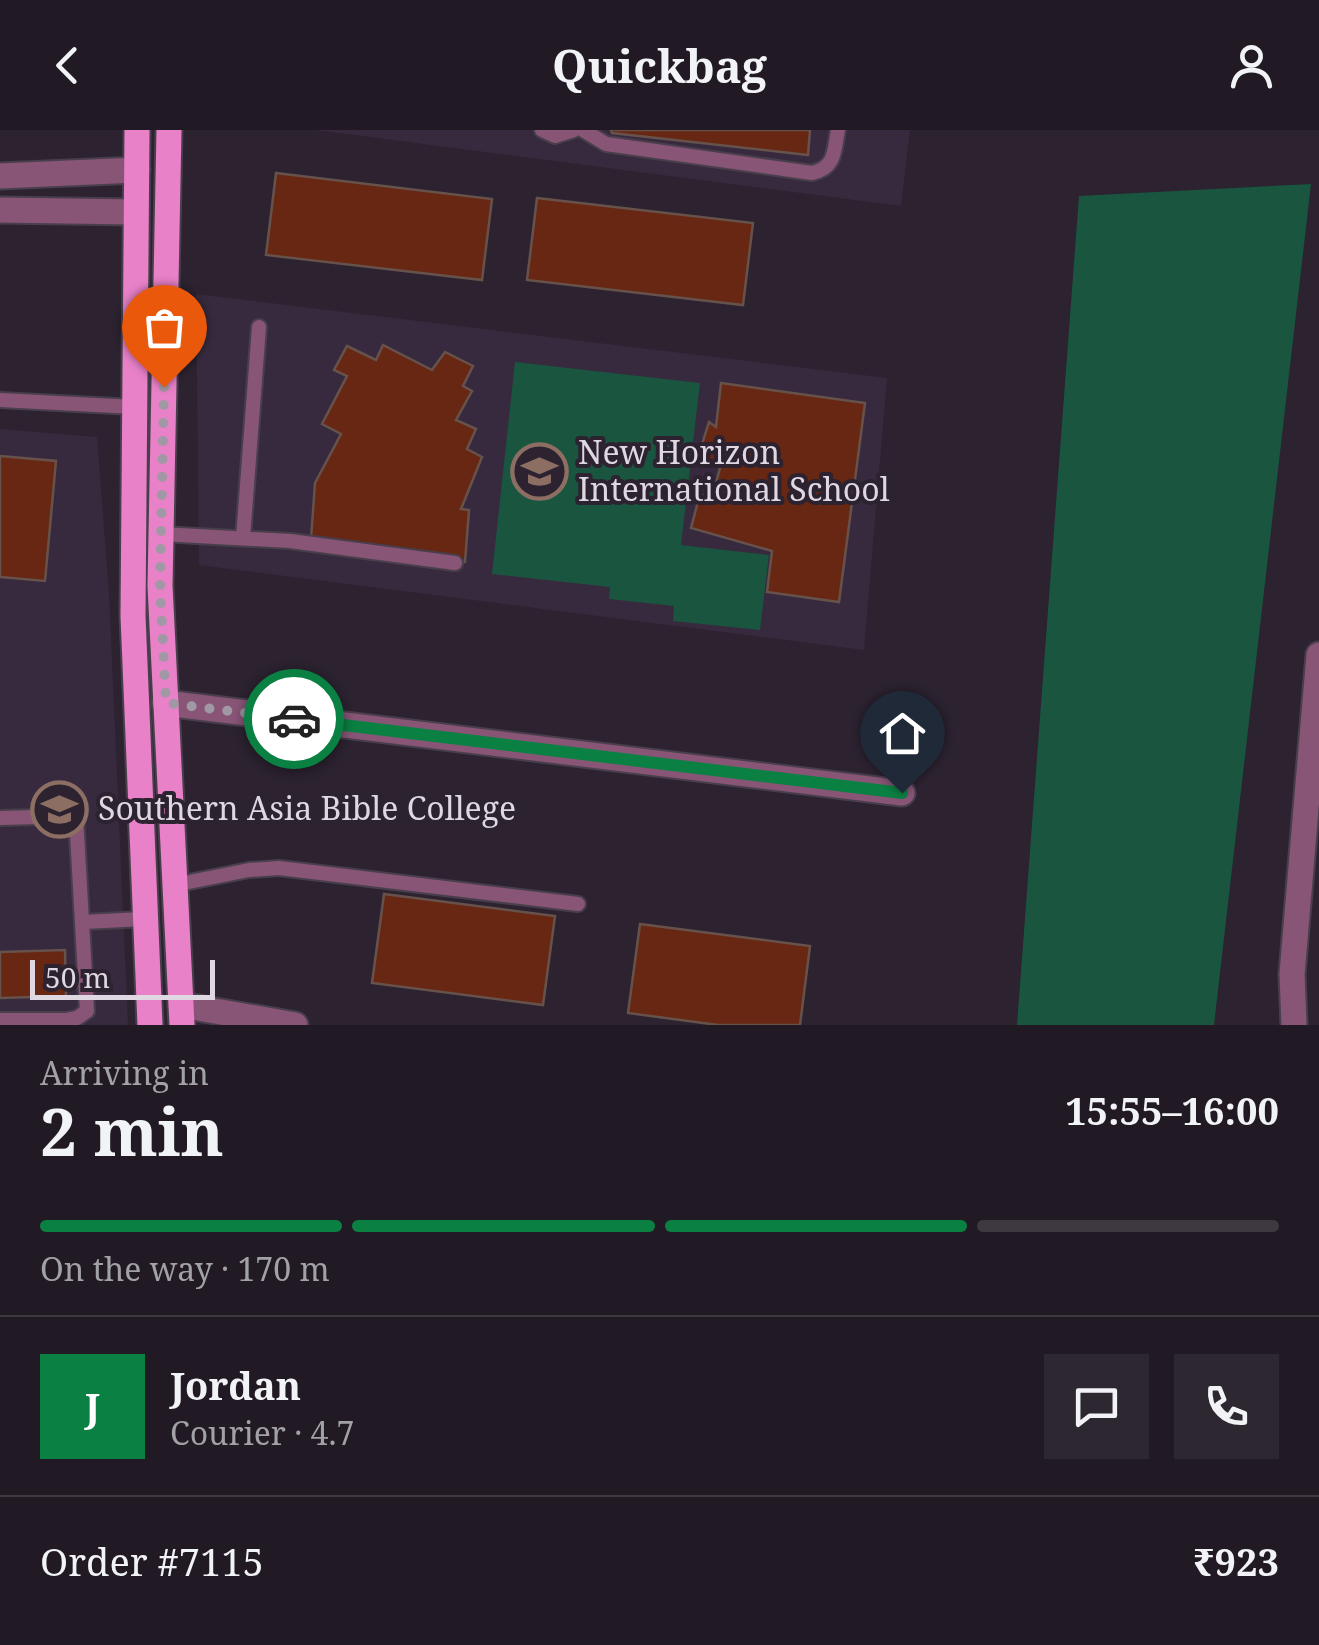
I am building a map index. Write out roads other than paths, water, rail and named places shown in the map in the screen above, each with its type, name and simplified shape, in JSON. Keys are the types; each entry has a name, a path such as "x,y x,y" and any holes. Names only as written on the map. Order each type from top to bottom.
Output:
{"main road":[{"path":"138,130 132,616 150,1025"},
{"path":"169,130 161,534 182,1015"},
{"path":"144,918 176,918"}],"street":[{"path":"0,176 136,170"},
{"path":"0,210 136,212"},
{"path":"1294,1025 1292,974 1319,655"},
{"path":"166,703 902,793"},
{"path":"182,1015 295,1025"}],"lane":[{"path":"542,130 555,136 574,130"},
{"path":"583,130 606,144 812,173 828,168 833,160 838,130"},
{"path":"243,538 260,327"},
{"path":"0,400 134,408"},
{"path":"161,534 290,541 454,563"},
{"path":"0,818 76,816 87,1011 66,1020 0,1020"},
{"path":"174,885 279,868 578,904"},
{"path":"84,922 144,918"}],"place":[{"name":"New Horizon International School","path":"539,471"},
{"name":"Southern Asia Bible College","path":"59,809"}]}
